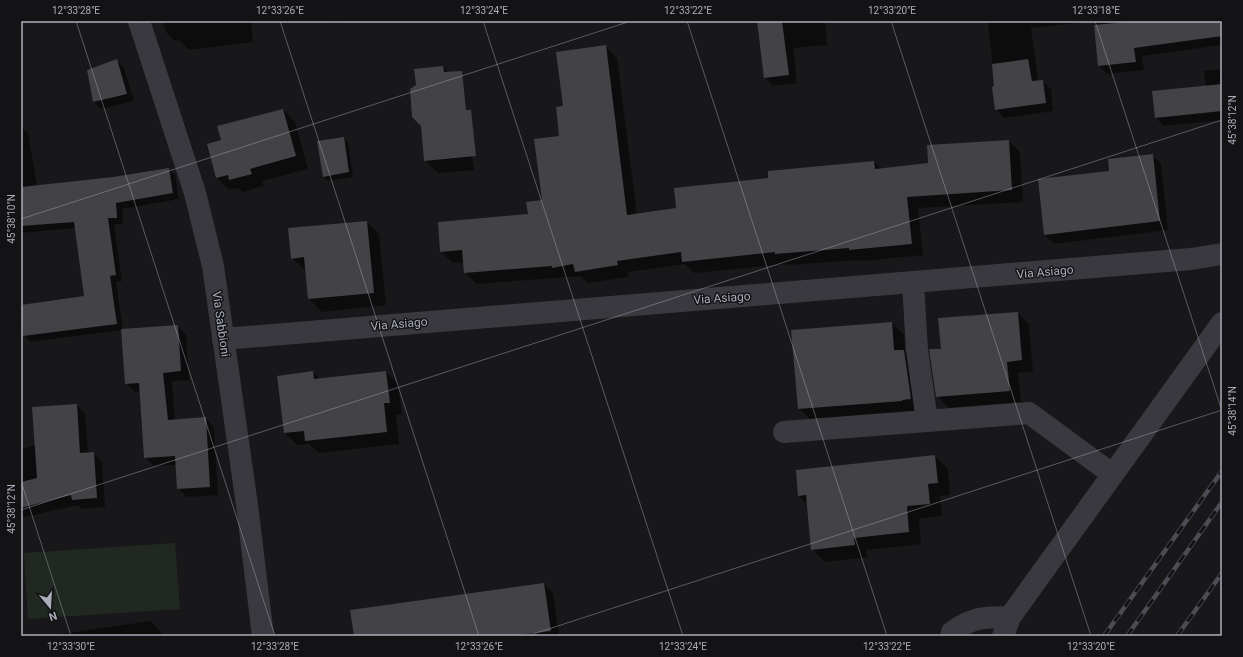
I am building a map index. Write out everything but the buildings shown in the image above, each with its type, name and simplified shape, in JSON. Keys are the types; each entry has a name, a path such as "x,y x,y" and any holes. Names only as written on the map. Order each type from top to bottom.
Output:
{"street":[{"name":"Via Sabbioni","path":"139,21 195,193 213,266 247,505 262,636"},
{"name":"Via Asiago","path":"223,339 913,283 1191,259 1222,254"},
{"path":"913,283 916,350 927,421"},
{"path":"951,636 952,632 965,623 981,617 1006,627 1112,474 1222,323"},
{"path":"784,432 1029,412 1112,474"}],"shaded area":[{"path":"175,543 180,609 28,619 24,553"}],"railway":[{"path":"1104,636 1222,471"},
{"path":"1127,636 1222,502"},
{"path":"1177,636 1222,573"}]}
